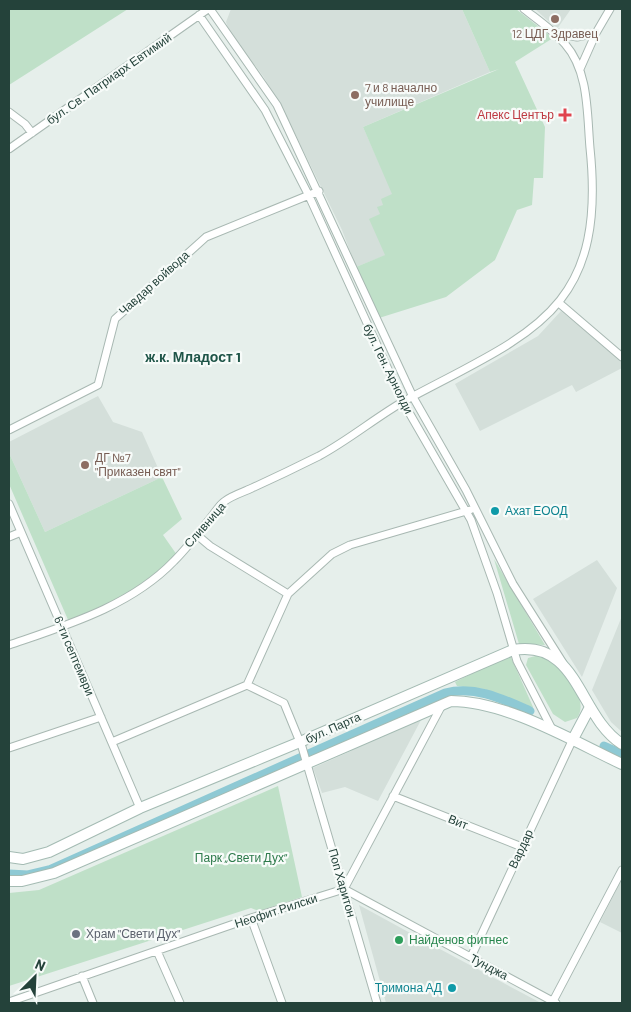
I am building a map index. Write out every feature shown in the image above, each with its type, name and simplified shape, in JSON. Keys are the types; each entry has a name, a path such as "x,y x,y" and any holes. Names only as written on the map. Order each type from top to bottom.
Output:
{"main road":[{"name":"бул. Парта","path":"9,857 23,859 37,857 140,808 301,744 513,650 524,648 540,650 555,657 565,665 606,731 622,744"},
{"name":"бул. Парта","path":"9,880 22,881 54,873 306,760 443,703 460,701 487,706 554,733 622,764"},
{"path":"572,741 590,707"},
{"path":"554,733 572,728 582,722"}],"street":[{"name":"бул. Св. Патриарх Евтимий","path":"9,149 209,9"},
{"name":"бул. Ген. Арнолди","path":"209,9 277,105 319,191 413,397 475,507 513,584 565,665"},
{"path":"524,9 554,32 569,50 580,68"},
{"path":"580,68 596,33 610,9"},
{"name":"бул. Ген. Арнолди","path":"200,15 265,110 309,196 403,402 478,535 513,650 525,679 554,733"},
{"path":"554,32 577,37 596,33"},
{"name":"Сливница","path":"9,645 62,627 104,609 152,582 175,560 225,501 319,456 403,402 511,344 534,329 559,303 583,260 591,220 593,180 580,68"},
{"path":"9,112 25,124 32,133"},
{"name":"Чавдар войвода","path":"9,430 98,385 115,319 206,237 319,191"},
{"path":"559,303 622,357"},
{"name":"6-ти септември","path":"9,504 140,808"},
{"path":"112,742 246,685 288,594 332,554 344,548 475,507"},
{"path":"9,537 21,532"},
{"path":"196,535 210,546 288,594"},
{"name":"Поп Харитон","path":"246,685 284,703 301,744 377,1003"},
{"path":"344,889 443,703"},
{"path":"9,748 101,717"},
{"name":"Вардар","path":"471,958 572,741"},
{"name":"Вит","path":"393,796 522,848"},
{"path":"554,1003 622,870"},
{"name":"Неофит Рилски","path":"9,1002 251,918 344,889"},
{"name":"Тунджа","path":"344,889 554,1003"},
{"path":"251,918 282,1003"},
{"path":"157,951 180,1003"},
{"path":"82,976 93,1003"}],"shaded area":[{"name":"7 и 8 начално училище","path":"231,9 462,9 490,72 363,127 393,194 383,205 380,214 386,255 356,267 342,230 285,113 263,76 230,33 226,22"},
{"name":"12 ЦДГ Здравец","path":"535,9 571,9 557,29"},
{"path":"561,311 622,362 622,368 576,392 572,385 480,431 455,384 538,336"},
{"name":"ДГ №7 \"Приказен свят\"","path":"98,396 113,422 142,432 162,477 45,532 9,453 9,442"},
{"path":"597,560 617,588 582,677 533,599"},
{"path":"622,616 622,732 611,722 592,690"},
{"path":"419,713 421,720 378,801 345,787 322,793 313,768 351,751 361,740"},
{"path":"622,879 622,933 600,922"},
{"path":"359,905 423,940 541,1003 386,1003"}],"green space":[{"path":"9,9 128,9 9,85"},
{"path":"462,9 516,9 553,38 515,62 545,127 543,178 534,178 532,205 517,210 495,260 446,297 379,318 356,267 385,255 369,219 380,214 377,207 383,205 381,199 392,194 363,127 499,69 490,72"},
{"path":"9,453 45,532 162,477 182,519 163,535 177,555 138,591 69,622 9,484"},
{"path":"494,559 545,645 519,644"},
{"path":"510,655 533,707 532,710 484,689 457,686 455,682"},
{"path":"539,655 555,665 576,691 580,700 580,710 577,718 565,722 553,714 526,665 528,658"},
{"name":"Парк „Свети Дух“","path":"278,786 302,897 259,911 251,908 9,986 9,893 39,890"}],"waterway":[{"path":"9,874 28,875 49,870 445,693 467,691 489,694 530,711"},
{"path":"604,746 622,754"}],"place":[{"name":"12 ЦДГ Здравец","path":"555,19"},
{"name":"7 и 8 начално училище","path":"355,95"},
{"name":"Апекс Център","path":"565,115"},
{"name":"ДГ №7 \"Приказен свят\"","path":"85,465"},
{"name":"Ахат ЕООД","path":"495,511"},
{"name":"Храм \"Свети Дух\"","path":"76,934"},
{"name":"Найденов фитнес","path":"399,940"},
{"name":"Тримона АД","path":"452,988"}],"district":[{"name":"ж.к. Младост 1","path":"193,357"}]}
